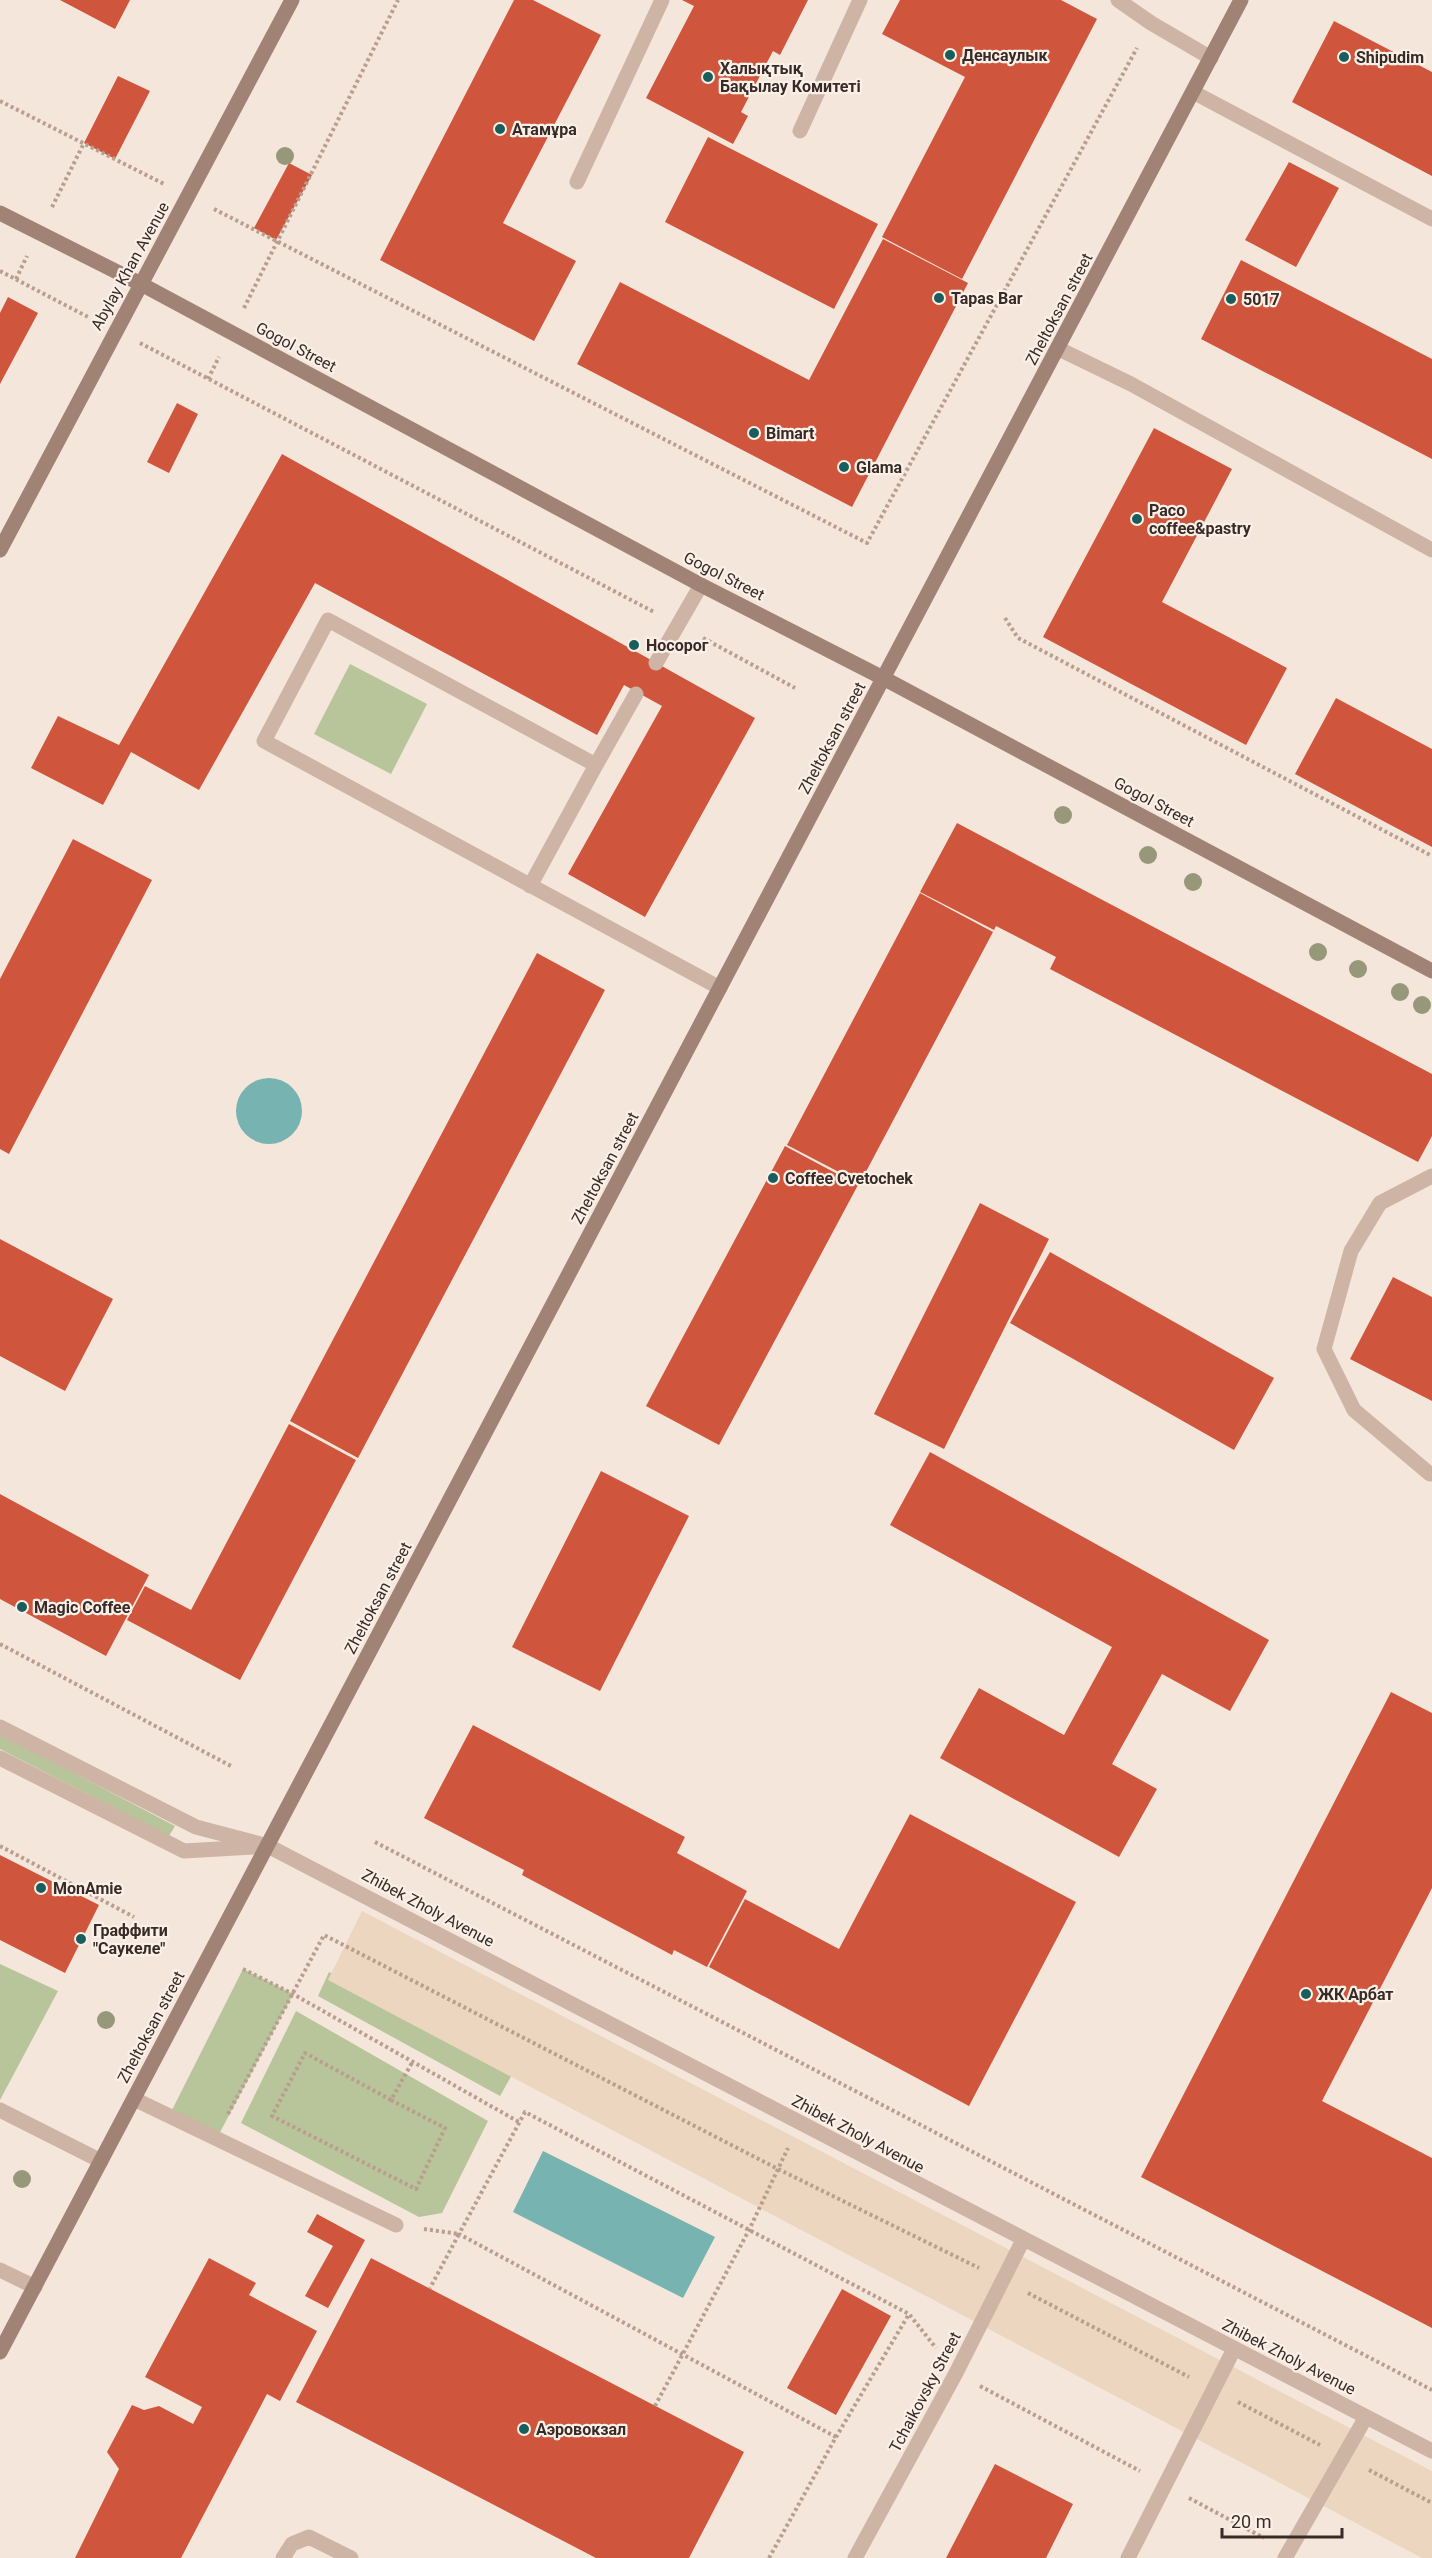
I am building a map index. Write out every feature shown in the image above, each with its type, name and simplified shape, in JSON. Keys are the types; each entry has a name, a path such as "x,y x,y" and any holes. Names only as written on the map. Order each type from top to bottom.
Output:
{"main road":[{"name":"Abylay Khan Avenue","path":"0,550 292,0"},
{"name":"Zheltoksan street","path":"0,2352 1242,0"},
{"name":"Gogol Street","path":"0,213 141,284 701,585 885,679 1432,970"}],"street":[{"path":"577,182 662,0"},
{"path":"800,131 860,0"},
{"path":"1118,0 1211,58"},
{"path":"1193,92 1432,219"},
{"path":"1059,349 1131,384 1432,550"},
{"path":"656,663 701,585"},
{"path":"596,765 328,620 264,741 720,988"},
{"path":"530,886 636,694"},
{"path":"1430,1474 1354,1410 1324,1349 1352,1251 1380,1203 1432,1176"},
{"name":"Zhibek Zholy Avenue","path":"0,1727 196,1827 268,1846 321,1871 799,2124 1432,2451"},
{"name":"Zhibek Zholy Avenue","path":"0,1758 183,1851 268,1846"},
{"path":"134,2099 396,2225"},
{"path":"0,2110 101,2161"},
{"name":"Tchaikovsky Street","path":"855,2558 956,2373 1023,2240"},
{"path":"0,2270 35,2287"},
{"path":"1128,2558 1234,2349"},
{"path":"1287,2554 1366,2417"},
{"path":"283,2558 292,2544 309,2537 351,2558"}],"path":[{"path":"276,240 312,175 398,0"},
{"path":"266,234 867,543 1150,22"},
{"path":"0,101 101,152"},
{"path":"0,271 16,279 84,143"},
{"path":"188,368 795,688"},
{"path":"1005,618 1018,638 1432,856"},
{"path":"0,1644 231,1766"},
{"path":"375,1842 1432,2390"},
{"path":"0,1846 134,1917"},
{"path":"233,2105 324,1935 778,2169 1003,2280 1432,2503"},
{"path":"243,1969 293,1994 519,2122"},
{"path":"305,2053 391,2100 445,2128 416,2188 272,2116 305,2053"},
{"path":"391,2100 413,2061"},
{"path":"430,2288 525,2112 909,2314 956,2373 1165,2485 1287,2554"},
{"path":"655,2406 749,2230 799,2124"},
{"path":"396,2225 459,2234 836,2437"},
{"path":"769,2558 836,2437 909,2314"}],"green space":[{"path":"350,664 427,704 391,774 314,734"},
{"path":"0,1734 175,1826 169,1836 0,1749"},
{"path":"0,1964 58,1991 0,2100"},
{"path":"243,1969 293,1994 217,2138 169,2116"},
{"path":"329,1972 514,2071 500,2096 318,1996"},
{"path":"296,2011 488,2121 442,2213 419,2217 241,2123"}],"shaded area":[{"path":"362,1911 1432,2471 1432,2558 1422,2558 328,1980"}],"water":[{"path":"269,1078 282,1081 292,1088 299,1098 302,1111 299,1124 292,1134 282,1141 269,1144 256,1141 246,1134 239,1124 236,1111 239,1098 246,1088 256,1081"},
{"path":"543,2151 715,2237 683,2298 513,2212"}],"building":[{"path":"60,0 130,0 115,29"},
{"name":"Атамұра","path":"514,0 533,0 601,35 503,223 576,261 534,341 380,260"},
{"name":"Халықтық Бақылау Комитеті","path":"682,0 808,0 780,55 773,51 741,112 748,116 733,144 646,98 694,6"},
{"path":"900,0 1061,0 1097,19 962,279 882,237 965,77 882,34"},
{"path":"1334,21 1432,72 1432,176 1292,102"},
{"path":"118,76 150,91 115,159 84,143"},
{"path":"708,137 878,224 834,309 665,222"},
{"path":"1289,162 1339,188 1296,267 1245,240"},
{"path":"289,163 312,175 276,240 254,228"},
{"path":"883,239 968,283 852,507 577,364 620,282 809,380"},
{"path":"1241,260 1432,359 1432,459 1201,339"},
{"path":"8,297 38,313 0,384 0,313"},
{"path":"177,403 198,414 169,473 147,462"},
{"path":"1154,428 1232,469 1162,602 1287,668 1246,745 1043,637"},
{"path":"282,454 755,718 645,917 568,874 662,706 624,685 597,735 315,583 199,790 131,752 103,805 31,768 58,716 119,745"},
{"path":"1336,698 1432,749 1432,847 1295,774"},
{"path":"957,823 1432,1074 1432,1136 1418,1162 1050,969 1056,957 996,926 994,930 920,892"},
{"path":"73,839 152,880 9,1154 0,1149 0,979"},
{"path":"920,893 993,932 860,1183 787,1145"},
{"path":"537,953 605,990 358,1458 290,1421"},
{"path":"785,1146 858,1185 719,1445 646,1406"},
{"path":"980,1203 1049,1239 944,1449 874,1414"},
{"path":"0,1239 113,1299 65,1391 0,1356"},
{"path":"1050,1252 1274,1378 1234,1450 1010,1323"},
{"path":"1393,1277 1432,1297 1432,1401 1350,1359"},
{"path":"289,1424 356,1460 240,1680 127,1620 145,1586 191,1610"},
{"path":"930,1452 1269,1640 1230,1711 1162,1674 1112,1764 1157,1789 1119,1857 940,1758 979,1688 1064,1735 1112,1647 890,1525"},
{"path":"601,1471 689,1516 600,1691 512,1647"},
{"path":"0,1494 149,1575 106,1656 0,1599"},
{"name":"ЖК Арбат","path":"1391,1692 1432,1713 1432,1888 1322,2101 1432,2158 1432,2328 1141,2177"},
{"path":"473,1725 685,1837 677,1853 747,1891 707,1967 674,1950 672,1955 522,1875 524,1870 424,1818"},
{"path":"910,1814 1076,1902 969,2106 709,1967 745,1899 839,1949"},
{"path":"0,1855 99,1905 65,1973 0,1940"},
{"path":"317,2214 365,2240 328,2308 305,2296 333,2246 307,2232"},
{"path":"209,2258 256,2283 249,2295 317,2331 280,2401 267,2394 181,2558 75,2558 119,2469 107,2452 132,2405 144,2410 159,2406 193,2424 202,2407 145,2377"},
{"name":"Аэровокзал","path":"371,2258 744,2452 689,2558 596,2558 296,2402"},
{"path":"842,2289 891,2316 836,2415 787,2388"},
{"path":"995,2464 1073,2504 1046,2558 946,2558"}],"place":[{"name":"Денсаулык","path":"950,55"},
{"name":"Shipudim","path":"1344,57"},
{"name":"Халықтық Бақылау Комитеті","path":"708,77"},
{"name":"Атамұра","path":"500,129"},
{"name":"Tapas Bar","path":"939,298"},
{"name":"5017","path":"1231,299"},
{"name":"Bimart","path":"754,433"},
{"name":"Glama","path":"844,467"},
{"name":"Paco coffee&pastry","path":"1137,519"},
{"name":"Носорог","path":"634,645"},
{"name":"Coffee Cvetochek","path":"773,1178"},
{"name":"Magic Coffee","path":"22,1607"},
{"name":"MonAmie","path":"41,1888"},
{"name":"Граффити \"Саукеле\"","path":"81,1939"},
{"name":"ЖК Арбат","path":"1306,1994"},
{"name":"Аэровокзал","path":"524,2429"}]}
